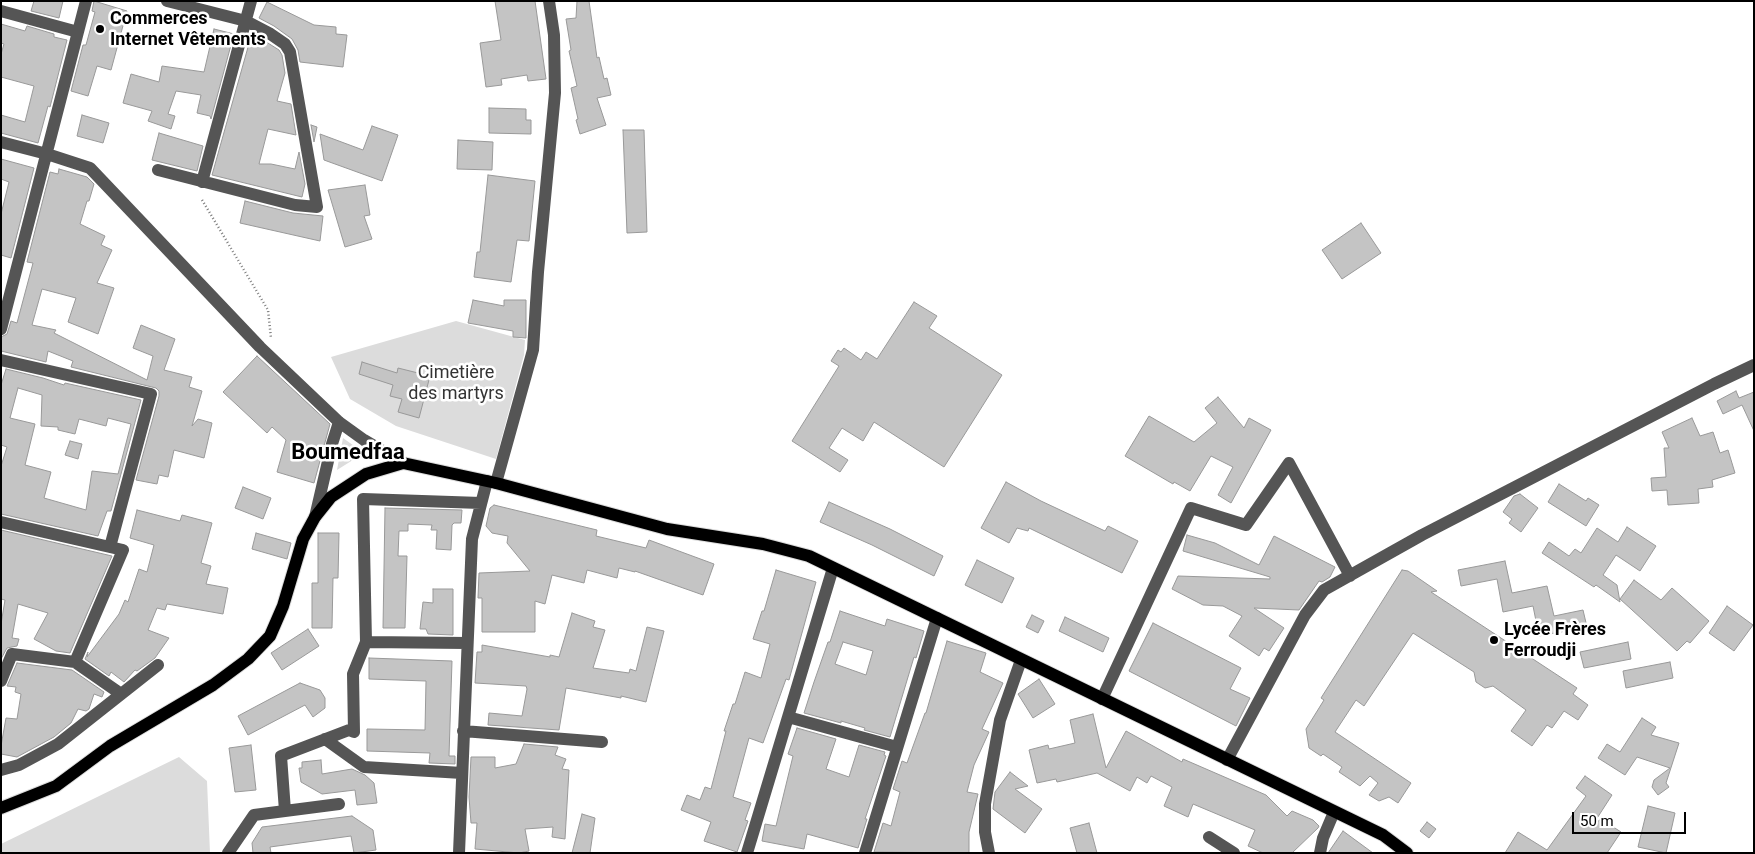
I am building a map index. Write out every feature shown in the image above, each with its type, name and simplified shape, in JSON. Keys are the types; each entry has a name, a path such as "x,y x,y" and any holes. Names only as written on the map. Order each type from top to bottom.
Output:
{"main road":[{"path":"1,808 56,786 110,746 213,685 248,659 270,636 283,606 303,539 315,517 331,497 366,474 403,463 492,482 667,529 764,544 809,556 1383,835 1407,853"}],"street":[{"path":"1,329 86,1"},
{"path":"158,170 295,205 317,207 290,52 285,44 246,21 167,1"},
{"path":"202,182 251,1"},
{"path":"459,853 472,539 481,503 492,482 533,350 538,272 555,93 554,35 549,1"},
{"path":"1,12 78,32"},
{"path":"1,142 90,168 260,347 339,422 364,440 403,463"},
{"path":"1,360 151,394 110,547"},
{"path":"1227,760 1305,615 1324,590 1422,535 1754,364"},
{"path":"315,517 339,422"},
{"path":"1102,699 1191,508 1246,525 1289,463 1350,576"},
{"path":"285,811 281,756 349,730 354,732 353,674 366,642 363,499 355,481"},
{"path":"363,499 481,503"},
{"path":"1,522 123,550 76,662"},
{"path":"747,853 833,568"},
{"path":"865,853 937,618"},
{"path":"366,642 467,643"},
{"path":"1,681 12,654 76,662 120,694"},
{"path":"989,853 985,832 985,804 1000,720 1021,660"},
{"path":"1,770 19,765 58,744 158,665"},
{"path":"788,717 897,747"},
{"path":"464,731 602,742"},
{"path":"325,739 364,767 462,773"},
{"path":"228,853 254,815 339,804"},
{"path":"1320,853 1323,838 1334,812"},
{"path":"1209,837 1234,853"}],"path":[{"path":"202,200 268,310 271,338"}],"green space":[{"name":"Cimetière des martyrs","path":"456,321 525,340 524,355 496,459 396,426 350,399 331,357"},
{"path":"343,438 364,453 337,470"},
{"path":"179,757 207,781 210,853 1,853 1,844"}],"building":[{"path":"34,1 63,1 59,18 31,11"},
{"path":"94,1 127,11 111,70 97,66 88,96 71,91 83,45 86,45 95,12 92,11"},
{"path":"495,1 535,1 546,79 528,81 527,75 501,79 502,85 486,87 480,43 501,40"},
{"path":"577,1 589,1 597,58 599,57 604,79 607,78 611,95 597,98 606,125 580,134 571,88 577,86 569,51 571,50 566,19 576,18"},
{"path":"267,2 314,25 336,27 336,34 347,35 343,67 300,62 298,50 292,39 259,18"},
{"path":"1,24 25,31 27,26 67,40 50,107 48,106 38,143 1,133 1,115 25,122 34,86 1,77 1,54 4,44 1,43"},
{"path":"214,29 234,34 211,119 210,116 197,113 201,95 176,91 168,114 175,116 171,129 148,121 152,111 123,103 131,74 159,82 162,66 204,72"},
{"path":"252,33 279,50 282,55 285,73 277,101 291,104 296,135 268,129 259,164 271,164 295,169 299,152 305,184 302,197 212,175"},
{"path":"489,108 526,109 526,120 531,120 531,134 489,133"},
{"path":"82,115 109,123 103,143 77,136"},
{"path":"311,125 317,127 314,142"},
{"path":"372,126 398,135 382,181 324,160 320,134 363,150"},
{"path":"623,130 644,130 647,232 627,233"},
{"path":"159,133 203,146 197,171 152,160"},
{"path":"458,140 493,142 492,170 457,169"},
{"path":"1,159 34,168 11,258 1,255 1,214 9,182 1,179"},
{"path":"59,169 87,177 94,184 80,224 105,236 101,245 112,250 97,283 114,288 98,334 68,322 76,298 42,289 32,325 56,330 54,333 147,380 153,356 133,348 141,325 175,339 164,370 192,377 189,387 202,391 192,426 198,419 212,423 204,458 174,450 168,477 159,475 157,484 136,480 159,396 159,391 156,388 71,367 73,361 48,351 46,362 1,351 1,337 7,334 11,321 17,323 33,263 27,262 50,172 58,174"},
{"path":"488,175 535,181 529,241 517,240 511,282 474,277 477,252 480,252"},
{"path":"365,185 370,215 364,216 372,239 345,247 328,190"},
{"path":"245,201 293,213 323,216 320,241 240,223"},
{"path":"1361,223 1381,253 1342,279 1322,250"},
{"path":"473,300 504,306 504,300 526,300 526,338 513,337 513,331 468,323"},
{"path":"914,302 937,316 929,328 1002,375 944,467 874,422 863,441 842,428 829,448 848,460 840,472 792,441 839,366 831,361 838,350 841,352 844,348 861,360 866,352 877,359"},
{"path":"257,356 330,424 314,483 277,472 286,440 272,427 267,433 223,392"},
{"path":"362,362 397,373 398,368 430,376 419,418 398,412 402,399 390,396 393,385 359,374"},
{"path":"6,369 64,385 65,383 141,400 111,511 107,511 98,536 1,514 1,466 7,447 1,445 1,385","holes":["18,388 42,395 41,426 58,427 58,430 75,434 79,419 106,426 108,418 131,424 118,474 92,471 86,510 44,498 51,472 25,465 35,424 10,418"]},
{"path":"1736,391 1739,398 1754,392 1754,431 1742,405 1723,414 1717,401"},
{"path":"1218,397 1244,428 1249,418 1271,430 1231,503 1218,495 1233,467 1211,456 1190,491 1174,482 1173,484 1125,456 1149,416 1194,442 1217,423 1205,408"},
{"path":"1692,418 1700,436 1713,432 1720,453 1728,450 1735,473 1712,480 1713,487 1698,489 1699,503 1668,505 1667,490 1652,491 1651,478 1666,477 1664,448 1669,448 1662,432"},
{"path":"70,441 82,444 78,459 65,455"},
{"path":"1006,482 1041,501 1105,531 1108,526 1138,541 1122,573 1029,528 1028,531 1017,528 1009,543 981,528"},
{"path":"1559,484 1586,501 1588,498 1599,505 1586,526 1548,502"},
{"path":"243,487 271,498 263,519 235,508"},
{"path":"1520,494 1538,508 1521,532 1509,523 1512,519 1503,512 1514,496"},
{"path":"829,502 890,529 943,556 934,576 820,522"},
{"path":"494,505 597,530 596,536 646,548 649,540 714,564 703,595 635,571 619,568 617,578 587,570 584,583 552,575 545,604 535,601 535,632 482,632 482,598 478,598 479,573 530,571 507,543 508,536 492,533 486,526 490,508"},
{"path":"385,508 462,510 461,523 454,523 452,525 451,550 436,549 437,530 431,530 432,525 408,524 408,531 399,531 398,556 407,556 405,628 383,628"},
{"path":"137,510 180,521 182,515 212,523 201,563 211,566 206,584 228,588 223,614 167,604 165,610 157,608 148,630 169,638 155,658 137,671 135,670 124,682 111,672 109,676 85,659 88,652 87,657 119,614 125,600 128,602 139,569 147,572 154,545 130,538"},
{"path":"1627,527 1656,546 1640,571 1616,555 1603,575 1617,585 1620,602 1596,585 1594,587 1542,553 1549,542 1569,556 1575,549 1581,553 1597,528 1618,542"},
{"path":"1,530 112,556 70,653 56,651 34,639 48,613 18,604 12,638 19,639 17,646 7,648 1,659 1,624 5,600 1,599"},
{"path":"256,533 291,543 287,559 252,549"},
{"path":"318,533 339,533 338,578 333,578 332,628 312,628 312,583 318,583"},
{"path":"1187,535 1215,543 1259,565 1274,536 1335,567 1330,577 1322,582 1319,581 1299,610 1254,608 1284,628 1269,651 1264,648 1259,656 1229,636 1242,616 1223,606 1203,605 1172,589 1178,576 1270,579 1270,577 1183,551"},
{"path":"977,560 1014,578 1002,603 965,585"},
{"path":"1505,561 1512,593 1547,586 1554,616 1583,610 1587,627 1539,636 1533,606 1503,612 1497,579 1461,586 1458,570"},
{"path":"776,570 816,582 789,680 786,679 763,743 749,738 733,797 751,803 745,820 748,821 737,852 704,841 711,822 681,810 687,795 700,800 705,787 711,789 726,731 724,731 745,672 761,678 770,644 753,639 762,611 764,611"},
{"path":"1402,570 1408,571 1437,591 1431,592 1577,688 1573,694 1588,705 1578,720 1564,711 1552,728 1547,725 1532,746 1511,731 1526,710 1493,686 1485,688 1476,682 1474,672 1413,633 1364,706 1356,700 1335,732 1411,783 1398,803 1389,797 1379,801 1369,795 1378,783 1370,776 1360,786 1339,772 1342,767 1323,754 1321,756 1309,748 1306,729 1324,700 1321,698"},
{"path":"1634,580 1661,600 1672,588 1709,621 1690,643 1687,641 1677,651 1620,599"},
{"path":"433,589 453,589 453,635 428,634 426,629 420,629 423,602 433,603"},
{"path":"1727,606 1753,625 1734,651 1709,633"},
{"path":"840,611 885,626 887,619 924,631 916,658 914,657 890,737 841,721 841,723 804,713 828,642 830,642","holes":["843,642 873,651 866,675 835,664"]},
{"path":"572,613 595,621 593,627 605,630 593,668 629,673 630,669 636,671 647,627 664,631 646,702 621,696 621,698 566,688 559,730 488,725 489,713 522,716 527,689 526,686 475,683 477,652 482,652 482,645 559,657"},
{"path":"1032,615 1044,621 1038,633 1026,627"},
{"path":"1065,617 1109,638 1103,652 1059,631"},
{"path":"1153,623 1241,668 1230,689 1250,698 1236,726 1129,671"},
{"path":"308,629 319,646 282,670 271,653"},
{"path":"947,641 986,653 980,672 1003,683 982,729 989,732 974,765 967,792 978,794 969,832 969,853 874,852 883,823 891,826 900,792 893,789 902,761 907,763 926,713"},
{"path":"1628,642 1631,659 1584,668 1580,652"},
{"path":"369,658 452,661 449,756 455,756 455,764 429,763 430,753 367,751 367,729 425,730 426,681 369,679"},
{"path":"1670,662 1673,678 1626,688 1623,671"},
{"path":"17,663 72,670 104,692 102,697 94,694 89,709 86,711 78,709 71,723 54,737 17,757 1,754 1,746 6,718 17,719 21,694 15,692 16,687 7,686"},
{"path":"1039,679 1055,704 1033,718 1018,694"},
{"path":"300,683 320,690 325,698 325,708 313,717 305,705 248,735 238,716"},
{"path":"1093,714 1106,768 1126,731 1182,762 1183,759 1266,795 1287,816 1292,811 1313,820 1319,826 1318,828 1292,853 1263,853 1248,846 1255,830 1193,804 1188,817 1164,806 1172,787 1151,776 1147,783 1137,777 1130,791 1097,773 1057,782 1056,779 1037,783 1029,750 1048,745 1049,749 1075,743 1070,720"},
{"path":"1642,718 1656,727 1651,735 1679,743 1666,783 1669,787 1658,795 1652,787 1654,780 1670,768 1637,757 1625,775 1598,758 1607,744 1620,752"},
{"path":"797,728 836,739 826,769 849,777 859,745 885,752 884,755 886,756 865,819 867,819 858,848 807,834 804,849 762,841 765,824 776,826 793,756 788,754"},
{"path":"524,744 558,747 555,755 566,759 562,769 569,770 565,839 552,837 553,827 525,829 529,851 519,853 475,849 477,823 471,823 469,797 471,757 495,757 495,768 516,764"},
{"path":"251,745 256,790 235,792 229,748"},
{"path":"321,760 322,774 352,769 365,775 374,783 377,803 357,805 355,790 322,794 301,782 299,768 302,768 302,762"},
{"path":"1010,772 1028,786 1015,789 1042,809 1025,833 993,809 995,792"},
{"path":"1585,776 1612,795 1592,826 1601,819 1621,832 1607,853 1505,853 1518,832 1547,850 1586,796 1576,788"},
{"path":"1648,806 1675,813 1666,853 1638,847"},
{"path":"582,814 595,818 590,853 572,853"},
{"path":"352,816 373,830 376,850 354,853 351,836 270,847 271,853 253,853 252,843 262,827"},
{"path":"1427,822 1436,829 1429,838 1420,831"},
{"path":"1089,823 1097,853 1077,853 1070,828"},
{"path":"1343,831 1373,853 1328,853"}],"place":[{"name":"Commerces Internet Vêtements","path":"100,29"},
{"name":"Lycée Frères Ferroudji","path":"1494,640"}],"district":[{"name":"Boumedfaa","path":"348,453"}]}
